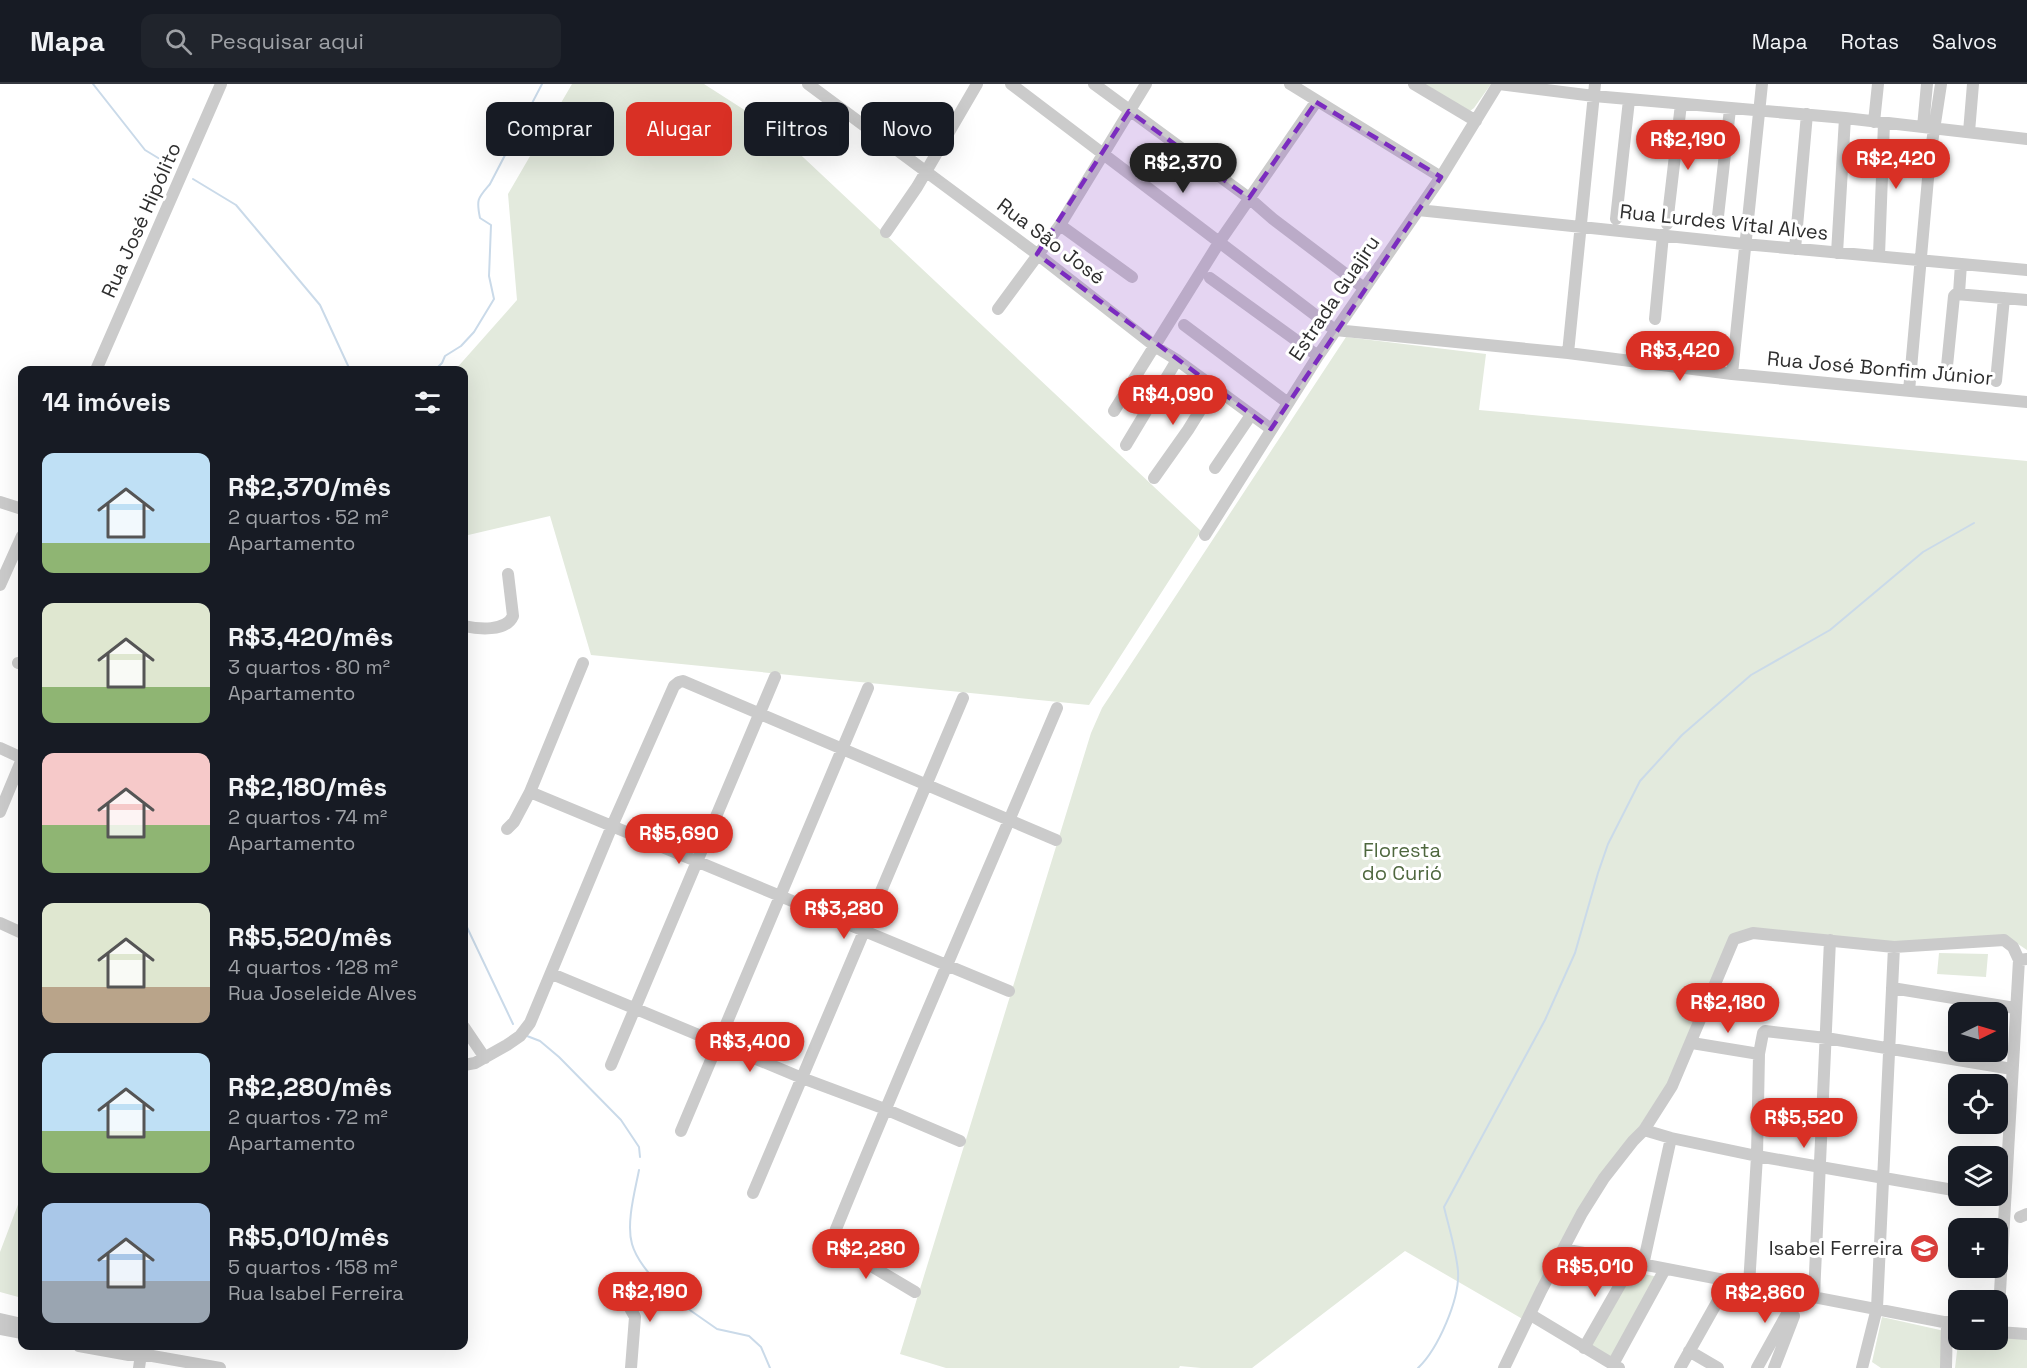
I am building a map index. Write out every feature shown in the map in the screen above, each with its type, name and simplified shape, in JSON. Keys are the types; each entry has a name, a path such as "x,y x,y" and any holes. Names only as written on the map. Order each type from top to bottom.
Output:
{"street":[{"name":"Rua José Hipólito","path":"98,366 221,84"},
{"name":"Rua São José","path":"808,84 1037,254 1156,347 1271,429"},
{"path":"886,232 977,84"},
{"path":"1011,84 1335,330"},
{"path":"1094,84 1249,198 1364,288"},
{"path":"998,309 1060,225 1146,84"},
{"path":"1290,84 1441,177"},
{"path":"1414,84 1476,122"},
{"path":"1498,84 1595,90 1629,99 1681,105 1807,114 2027,139"},
{"name":"Estrada Guajiru","path":"1205,535 1335,330 1441,177 1498,84"},
{"path":"1732,374 1762,84"},
{"path":"1878,84 1879,255"},
{"path":"1923,127 1927,84"},
{"path":"1909,391 1930,156 1941,84"},
{"path":"1969,132 1973,84"},
{"path":"1568,353 1595,90"},
{"path":"1616,219 1629,99"},
{"path":"1114,411 1220,241 1316,102"},
{"path":"1655,320 1681,105"},
{"path":"1718,225 1730,109"},
{"path":"1795,249 1807,114"},
{"path":"1836,253 1845,118"},
{"name":"Rua Lurdes Vítal Alves","path":"1418,210 1580,226 1665,229 1744,244 2027,270"},
{"path":"1060,225 1132,277"},
{"path":"1959,293 1961,264"},
{"path":"1210,278 1318,356"},
{"path":"1946,376 1954,296 1959,293 2027,300"},
{"path":"1996,381 2004,298"},
{"path":"1184,325 1288,403"},
{"name":"Rua José Bonfim Júnior","path":"1335,330 1568,353 1732,374 2027,402"},
{"path":"1126,445 1177,360"},
{"path":"1154,478 1214,388"},
{"path":"1215,468 1251,415"},
{"path":"0,502 18,508"},
{"path":"0,585 18,545"},
{"path":"468,626 490,628 512,620 508,574"},
{"path":"507,829 514,822 530,792 583,663"},
{"path":"611,1065 775,677"},
{"path":"468,1064 475,1063 507,1045 527,1028 552,974 612,826 677,683 683,681 1056,840"},
{"path":"681,1131 868,688"},
{"path":"753,1193 963,698"},
{"path":"915,1292 831,1242 885,1109 1057,708"},
{"path":"0,748 18,756"},
{"path":"0,812 18,768"},
{"path":"530,792 1009,991"},
{"path":"0,923 18,931"},
{"path":"1504,1368 1563,1249 1604,1178 1644,1130 1672,1086 1692,1043 1731,944 1738,937 1753,933 1894,947 2004,940 2023,960 2015,1008 2007,1146"},
{"path":"1774,1368 1805,1295 1820,1167 1830,940"},
{"path":"1862,1368 1877,1308 1894,947"},
{"path":"552,974 801,1078 885,1109 960,1141"},
{"path":"1893,988 2015,1008"},
{"path":"1749,1285 1757,1156 1759,1054 1765,1030 2012,1069"},
{"path":"468,1033 485,1058"},
{"path":"1692,1043 1759,1054"},
{"path":"1644,1130 1757,1156 1948,1189"},
{"path":"1584,1348 1638,1264 1671,1138"},
{"path":"2000,1290 2004,1206"},
{"path":"1563,1249 1948,1322"},
{"path":"1530,1315 1616,1366 1665,1269"},
{"path":"1680,1368 1729,1281"},
{"path":"620,1288 635,1317 630,1368"},
{"path":"1757,1368 1805,1295"},
{"path":"0,1319 18,1323"},
{"path":"0,1329 18,1332"},
{"path":"2008,1333 2027,1334"},
{"path":"108,1350 129,1355 141,1354"},
{"path":"134,1350 141,1354 186,1365 220,1368"},
{"path":"1946,1368 1949,1350"},
{"path":"1689,1351 1718,1368"},
{"path":"140,1368 141,1354"}],"highlighted area":[{"path":"1316,102 1441,177 1271,429 1037,254 1129,111 1249,198"}],"green space":[{"path":"572,84 704,84 744,110 744,156 802,156 1201,531 1089,705 591,655 550,516 468,535 468,366 459,366 517,300 508,194 530,156 614,156 614,102 562,102"},
{"path":"1424,84 1491,84 1470,111"},
{"name":"Floresta do Curió","path":"1346,337 1486,354 1479,410 2027,461 2027,950 2009,938 1890,945 1732,935 1684,1061 1607,1174 1526,1321 1405,1251 1252,1368 1180,1366 1179,1368 946,1368 900,1354 1091,733 1102,708"},
{"path":"1939,953 1988,954 1986,977 1937,974"},
{"path":"18,1205 18,1297 0,1292 0,1252"},
{"path":"1633,1272 1659,1277 1613,1360 1590,1347"},
{"path":"1882,1317 1948,1332 1947,1368 1881,1368 1872,1362"},
{"path":"2008,1337 2027,1338 2027,1368 1955,1368 1957,1350 2008,1350"}],"waterway":[{"path":"93,84 145,150 173,167"},
{"path":"439,366 445,356 461,346 474,332 494,299 489,276 491,225 480,218 479,199 490,184 542,84"},
{"path":"193,179 236,205 320,305 348,366"},
{"path":"1418,1368 1426,1360 1440,1336 1451,1309 1458,1282 1456,1255 1444,1207 1545,1020 1575,953 1608,844 1640,781 1682,735 1751,675 1830,630 1923,552 1974,523"},
{"path":"468,929 513,1024"},
{"path":"527,1036 540,1041 559,1057 621,1120 639,1147 640,1157"},
{"path":"639,1170 633,1197 630,1236 634,1251 642,1264 666,1293"},
{"path":"674,1299 717,1329 749,1336 761,1347 770,1368"}],"place":[{"name":"Isabel Ferreira","path":"1924,1248"}]}
